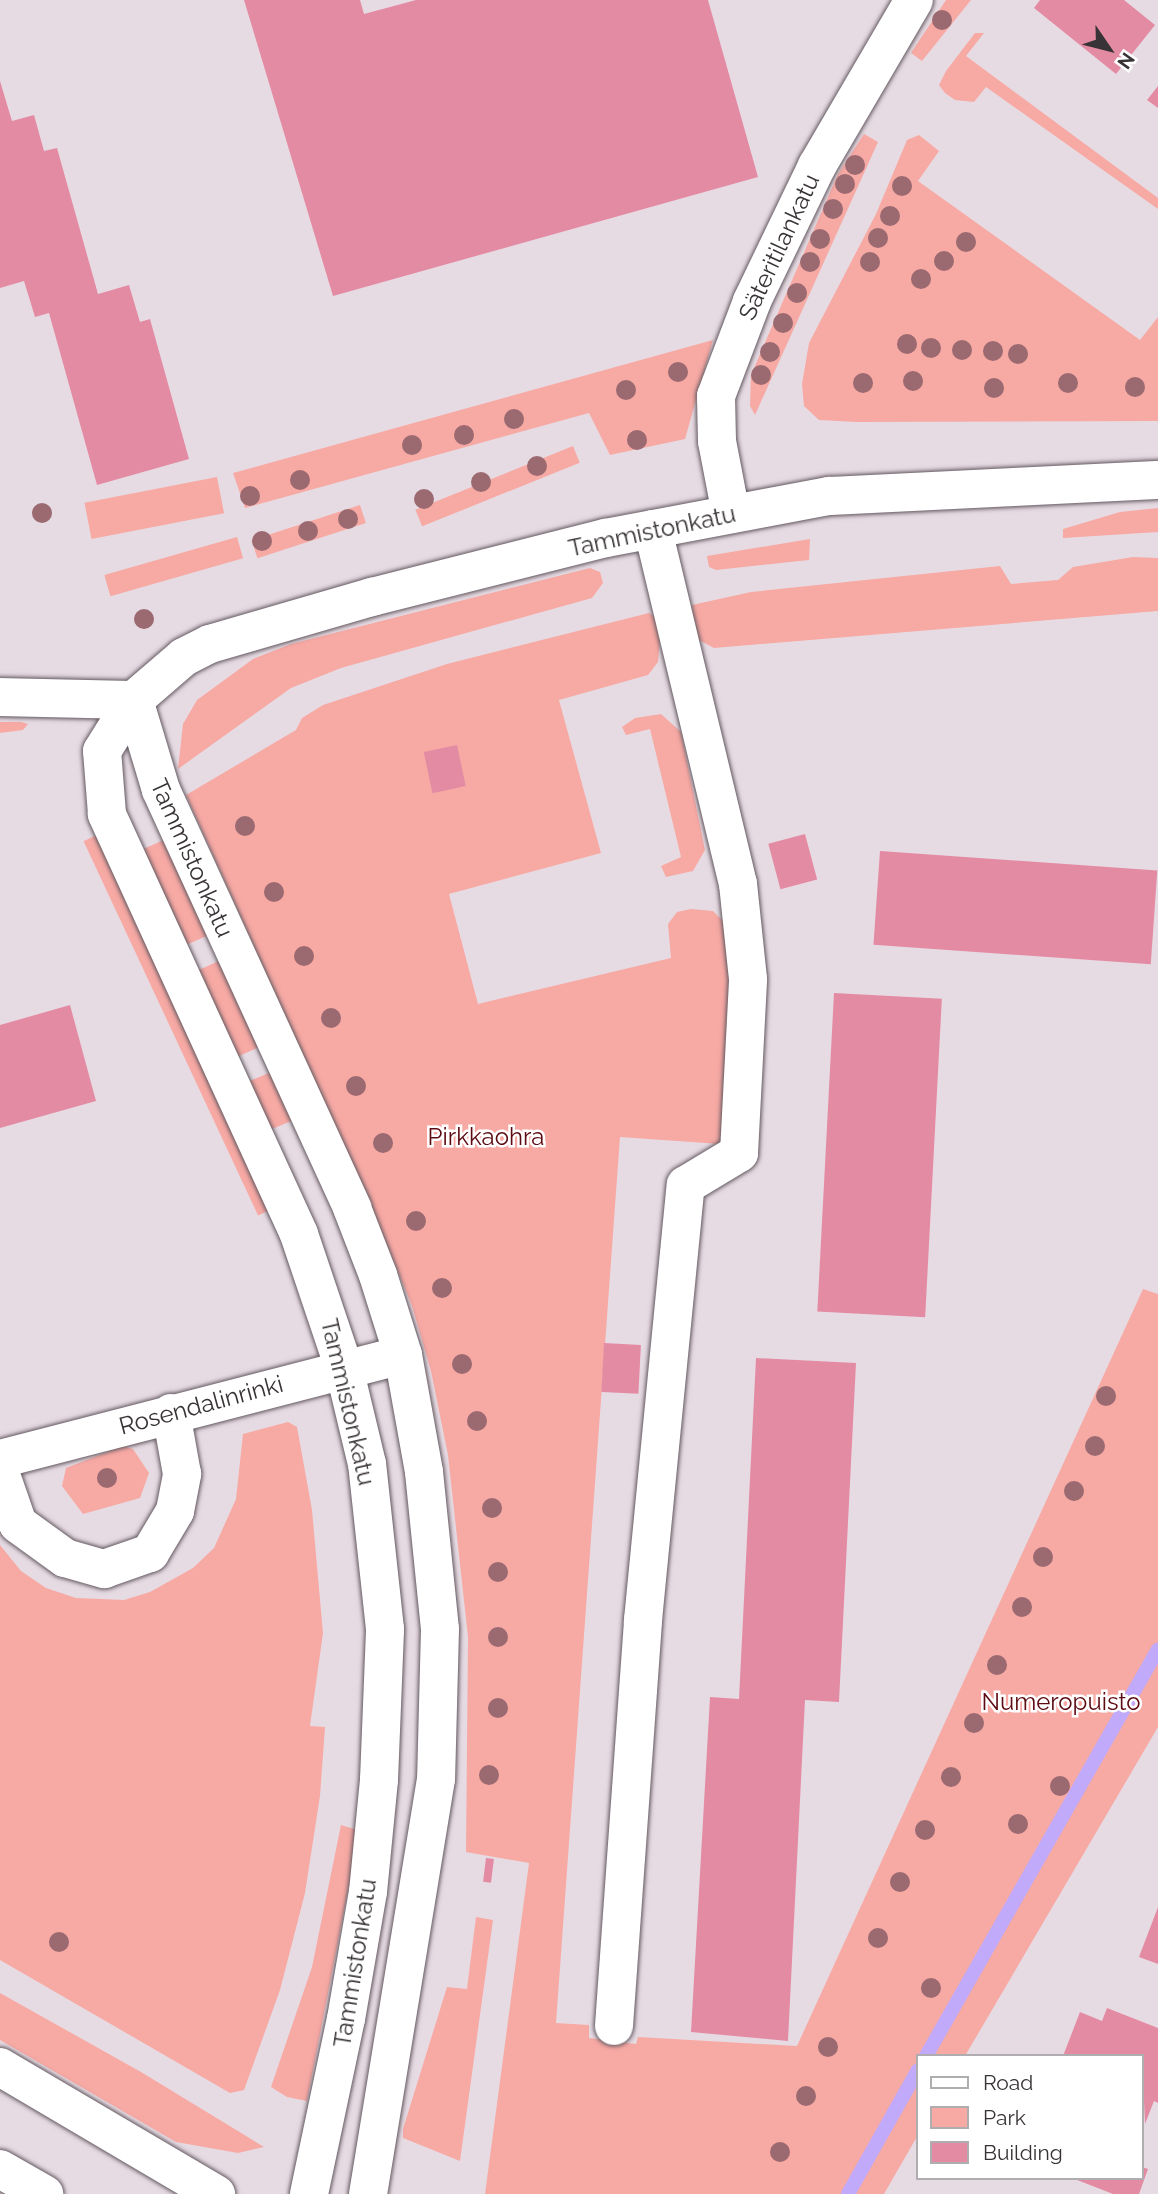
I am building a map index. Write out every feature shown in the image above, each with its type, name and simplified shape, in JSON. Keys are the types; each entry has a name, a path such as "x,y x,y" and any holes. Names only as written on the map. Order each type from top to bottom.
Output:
{"street":[{"name":"Säteritilankatu","path":"731,514 717,441 716,396 752,301 817,166 914,0"},
{"name":"Tammistonkatu","path":"309,2194 349,2007 368,1892 379,1780 385,1629 367,1464 344,1368 299,1234 107,814 102,751 134,700 158,675 210,645 372,597 653,529 829,496 1158,480"},
{"path":"614,2026 643,1620 686,1185 740,1153 748,979 738,884 653,529"},
{"path":"0,697 134,700"},
{"name":"Tammistonkatu","path":"134,700 161,790 352,1208 403,1355 424,1472 440,1629 436,1779 368,2194"},
{"name":"Rosendalinrinki","path":"0,1460 171,1413 403,1355"},
{"path":"0,1472 18,1524 65,1558 104,1569 150,1553 175,1511 182,1474 171,1413"},
{"path":"0,2067 216,2194"},
{"path":"0,2169 44,2194"}],"green space":[{"path":"946,0 971,0 922,61 911,53"},
{"path":"975,33 984,33 966,56 1158,198 1158,209 986,87 974,102 955,100 945,93 939,85 946,71"},
{"path":"864,134 878,142 755,415 750,406 751,375 838,174"},
{"path":"919,135 939,151 918,181 1140,340 1158,317 1158,421 857,422 819,420 804,406 802,384 809,343 876,214 907,140"},
{"path":"713,340 685,439 610,455 589,413 245,508 233,473"},
{"path":"573,446 580,463 422,526 415,510"},
{"path":"217,477 224,513 92,539 84,503"},
{"path":"360,505 366,523 257,558 252,540"},
{"path":"1158,508 1158,532 1063,538 1063,529 1120,512"},
{"path":"237,537 243,558 110,596 104,575"},
{"path":"810,539 809,560 716,570 709,567 707,556"},
{"path":"1133,557 1158,558 1158,611 714,648 695,638 692,605 751,592 1000,566 1011,584 1058,580 1073,567"},
{"path":"590,568 600,572 603,583 592,598 341,668 291,688 178,769 183,724 197,700 253,659 291,644"},
{"name":"Pirkkaohra","path":"649,613 660,620 658,662 648,675 559,700 601,853 449,894 478,1004 671,958 668,924 677,912 691,909 713,911 723,921 731,978 731,1055 720,1144 620,1137 556,2023 589,2025 589,2038 636,2044 638,2037 797,2046 1143,1289 1158,1294 1158,1727 966,2054 916,2054 916,2138 884,2194 485,2194 529,1863 466,1852 468,1637 448,1455 431,1371 412,1306 376,1218 186,795 296,730 302,718 323,705 447,664"},
{"path":"661,714 681,732 705,850 693,871 666,877 661,866 681,857 650,729 626,735 622,727 635,718"},
{"path":"0,722 28,724 23,730 0,733"},
{"path":"99,834 274,1208 258,1215 84,841"},
{"path":"166,839 209,935 187,945 144,849"},
{"path":"221,960 260,1047 237,1057 198,970"},
{"path":"271,1072 292,1121 269,1131 248,1082"},
{"path":"288,1422 297,1427 312,1510 323,1633 310,1726 325,1727 320,1796 305,1893 280,1990 244,2090 230,2093 0,1960 0,1545 21,1571 46,1588 76,1598 124,1600 150,1592 193,1568 214,1548 236,1499 243,1434"},
{"path":"123,1446 133,1449 149,1473 140,1498 83,1514 62,1486 66,1468"},
{"path":"341,1825 357,1830 357,1844 307,2101 287,2097 271,2087 312,1967"},
{"path":"476,1917 493,1920 460,2161 403,2138 403,2129 447,1987 467,1989"},
{"path":"0,1993 141,2072 264,2147 238,2153 176,2142 0,2040"}],"building":[{"path":"244,0 360,0 364,14 416,0 708,0 758,177 333,296"},
{"path":"1040,0 1124,0 1155,25 1116,74 1034,8"},
{"path":"0,81 12,121 34,115 44,151 57,148 98,294 129,285 140,322 150,319 189,459 97,485 49,313 35,317 24,281 0,288"},
{"path":"1158,86 1158,108 1147,100"},
{"path":"457,745 466,786 432,793 424,752"},
{"path":"805,834 817,879 780,889 768,844"},
{"path":"880,851 1157,870 1151,964 873,945"},
{"path":"834,993 942,999 925,1317 817,1312"},
{"path":"70,1005 96,1101 0,1128 0,1025"},
{"path":"604,1343 641,1345 638,1394 601,1392"},
{"path":"756,1358 856,1363 839,1702 805,1700 788,2041 691,2032 710,1697 739,1699"},
{"path":"486,1858 494,1859 491,1883 483,1882"},
{"path":"1158,1907 1158,1964 1139,1957"},
{"path":"1107,2008 1158,2028 1158,2103 1154,2101 1145,2124 1144,2054 1064,2054 1080,2012 1102,2021"},
{"path":"1144,2168 1148,2169 1139,2194 1113,2194 1077,2180 1144,2180"}],"waterway":[{"path":"927,2054 1158,1650"},
{"path":"848,2194 916,2074"}],"park label":[{"name":"Numeropuisto","path":"1061,1702"}]}
